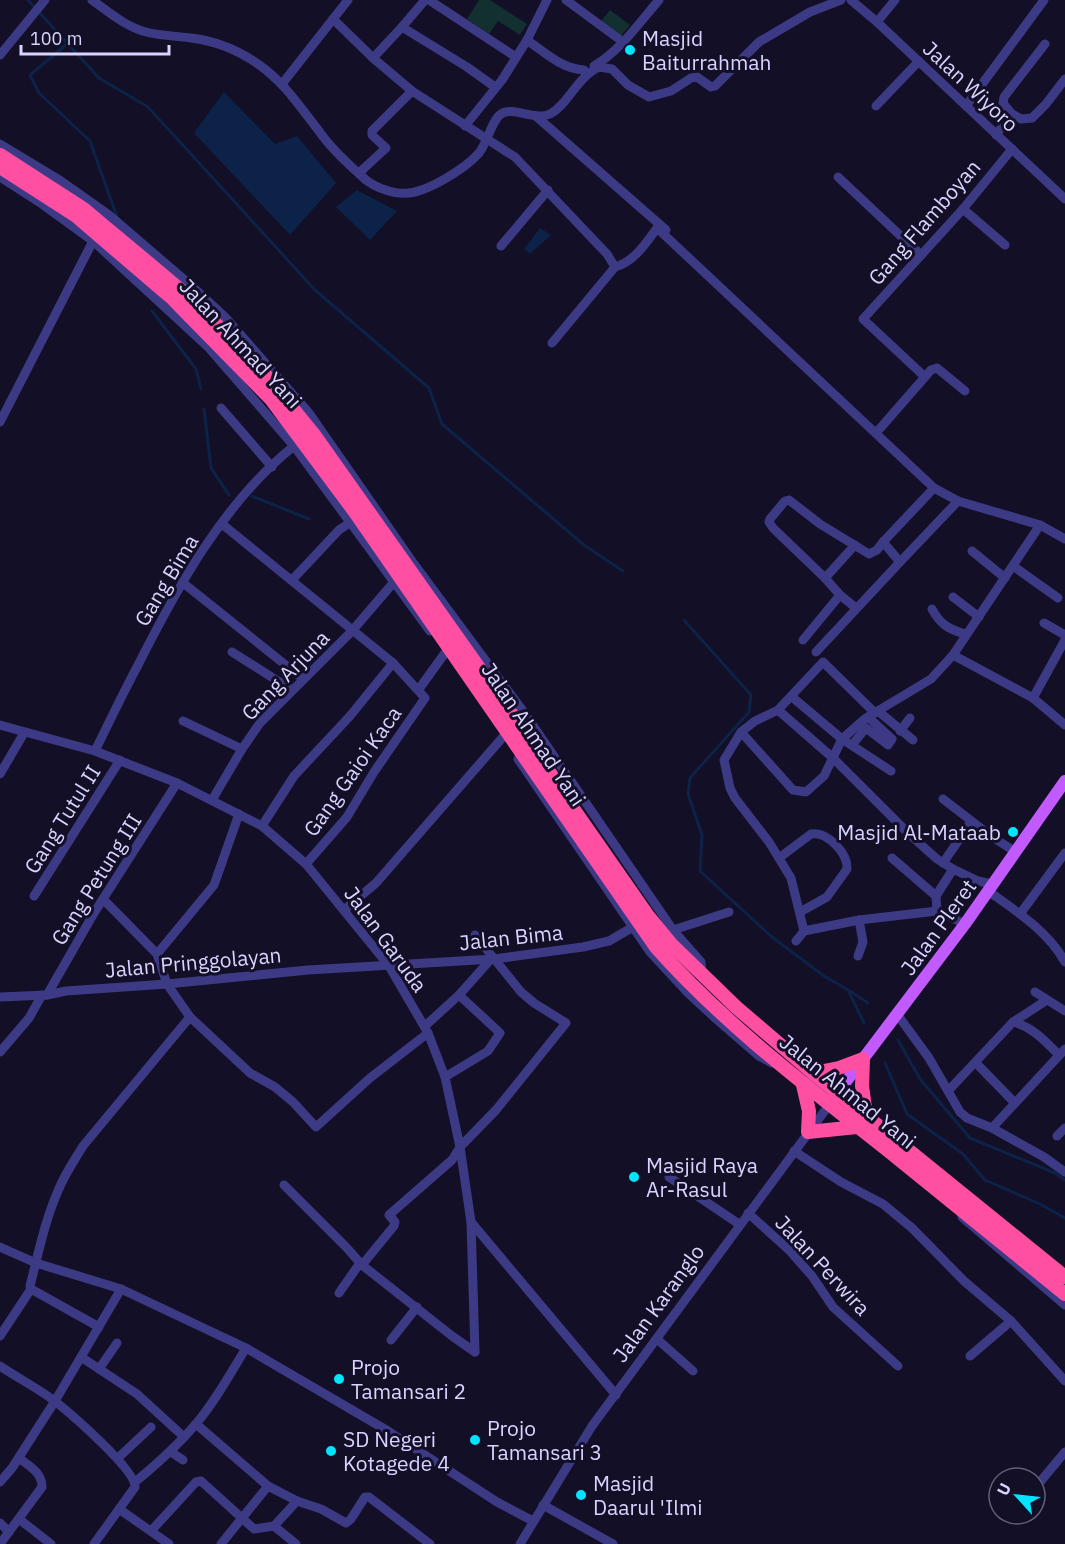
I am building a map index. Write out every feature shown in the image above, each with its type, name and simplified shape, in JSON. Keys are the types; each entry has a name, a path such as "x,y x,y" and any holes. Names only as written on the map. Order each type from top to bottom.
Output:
{"highway":[{"name":"Jalan Ahmad Yani","path":"0,155 65,196 108,228 183,292 253,360 315,436 508,710 567,810 656,947 699,993 803,1085 949,1200 1021,1249 1037,1254 1065,1277"},
{"name":"Jalan Ahmad Yani","path":"0,167 75,215 156,284 271,399 355,512 462,672 671,944 736,1007 866,1115 1021,1249 1065,1294"},
{"path":"813,1073 839,1068 863,1059 862,1086 866,1115"},
{"path":"803,1085 808,1111 808,1132 857,1127"}],"main road":[{"name":"Jalan Pleret","path":"838,1093 965,924 1065,781"},
{"name":"Jalan Karanglo","path":"829,1105 838,1093"}],"street":[{"path":"0,56 45,0"},
{"path":"92,0 134,28 149,33 207,40 252,60 282,84 320,133 359,173 374,185 409,193 458,171 474,158 487,140 496,119 502,113 510,112 537,117 556,110 586,72 623,42 659,0"},
{"path":"282,84 348,0"},
{"path":"373,58 427,0 516,57"},
{"path":"465,126 516,57 547,0"},
{"path":"566,0 580,4 623,42"},
{"path":"527,40 559,62 586,72 609,68 628,85 649,97 671,91 691,78 697,77 711,87 715,86 759,42 810,12 841,0"},
{"name":"Jalan Wiyoro","path":"851,0 1065,199"},
{"path":"877,22 895,0"},
{"path":"966,106 1044,0"},
{"path":"333,19 373,58 412,91 515,157 607,254 615,267"},
{"path":"402,27 495,87"},
{"path":"1045,44 1004,97 1003,103 1012,114 1021,119 1032,118 1065,79"},
{"path":"876,106 919,61"},
{"path":"359,173 386,148 372,135 372,131 412,91"},
{"path":"996,135 1012,114"},
{"path":"537,117 669,234 686,251 686,256"},
{"path":"0,144 58,179 109,215 194,288 225,317 309,413 414,564 523,711 674,930 701,962 702,975"},
{"name":"Gang Flamboyan","path":"924,376 863,319 963,209 1012,149"},
{"path":"0,177 93,241 209,348 294,446 445,653 462,672 503,737 650,952 714,1017 759,1056 783,1068"},
{"path":"838,177 921,255"},
{"path":"501,246 548,190"},
{"path":"963,209 1005,245"},
{"path":"552,343 615,267 621,266 635,255 657,228 934,488 958,501 1040,525 1065,539"},
{"path":"0,422 93,241"},
{"path":"876,433 931,370 937,368 965,391"},
{"path":"221,408 272,467"},
{"name":"Gang Bima","path":"95,751 182,582 247,492 294,446"},
{"path":"856,608 840,595 769,522 785,501 789,500 820,524 869,554 877,550 934,488"},
{"path":"816,652 958,501"},
{"path":"292,580 339,530 351,522"},
{"path":"222,524 393,663 422,694"},
{"path":"741,732 796,791 806,792 815,786 824,776 842,739 874,714 931,679 953,655 1040,525"},
{"path":"883,542 900,562"},
{"path":"825,578 855,545"},
{"path":"972,551 1005,578"},
{"path":"1013,566 1058,598"},
{"path":"182,582 303,679"},
{"name":"Gang Arjuna","path":"212,800 260,723 352,631 394,582"},
{"path":"803,640 840,595"},
{"path":"953,597 979,617"},
{"path":"932,609 944,626 965,634"},
{"path":"1044,623 1065,635"},
{"path":"1033,698 1065,640"},
{"path":"232,652 292,690"},
{"name":"Gang Gaioi Kaca","path":"306,864 347,817 445,653"},
{"path":"953,655 1033,698 1065,725"},
{"path":"804,931 791,878 769,842 735,798 730,788 724,760 741,732 755,721 777,710 792,697 823,662 874,714 892,739 888,745 866,728 852,745"},
{"path":"262,826 294,776 350,716 393,663"},
{"path":"792,697 842,739 891,771"},
{"path":"777,710 833,758 910,835 943,863 990,887 1054,946 1065,962"},
{"path":"874,714 913,740"},
{"path":"900,731 910,718"},
{"path":"183,721 242,749"},
{"name":"Jalan Garuda","path":"0,725 120,760 177,783 262,826 306,864 388,966 426,1029 445,1077 460,1147 471,1222 475,1352 417,1307"},
{"path":"0,774 24,733"},
{"path":"344,909 376,883 503,737"},
{"name":"Gang Tutul II","path":"34,896 120,760"},
{"name":"Gang Petung III","path":"0,1052 45,995 177,783"},
{"path":"943,799 971,822 1014,851"},
{"path":"157,954 214,885 239,813"},
{"path":"943,863 971,822"},
{"path":"778,858 811,834 817,833 826,836 846,861 847,869 827,897 800,912"},
{"path":"1020,914 1065,853"},
{"path":"892,858 936,896"},
{"path":"937,911 936,896 953,869"},
{"path":"103,899 157,954 167,984 190,1017 250,1073 269,1083 293,1102 316,1127 426,1029 493,959"},
{"path":"796,941 804,931 859,920 937,911 965,924"},
{"path":"674,930 729,912"},
{"path":"858,956 863,945 859,920"},
{"name":"Jalan Bima","path":"388,966 493,959 583,947 609,941 633,927"},
{"path":"339,1293 394,1226 395,1222 389,1215 452,1160 460,1147 496,1110 566,1023 528,998 493,959 483,942 475,934"},
{"name":"Jalan Pringgolayan","path":"0,997 45,995 66,991 308,970 388,966"},
{"path":"1035,992 1065,1011"},
{"path":"445,1077 488,1051 500,1033 459,995"},
{"path":"948,1091 1013,1022 1047,1000"},
{"path":"897,1014 929,1058 960,1112 1044,1157 1065,1172"},
{"path":"99,1327 30,1286 57,1191 83,1146 190,1017"},
{"path":"992,1128 1062,1052 1030,1029 1013,1022"},
{"path":"976,1063 1015,1103"},
{"name":"Jalan Karanglo","path":"520,1544 592,1426 829,1105"},
{"path":"1057,1136 1065,1128"},
{"path":"794,1150 841,1182 883,1204 912,1228 964,1281 1011,1321 1065,1381"},
{"path":"669,1177 739,1224"},
{"path":"284,1185 361,1264 417,1307 391,1340"},
{"path":"949,1200 975,1230 1065,1305"},
{"name":"Jalan Perwira","path":"748,1213 790,1251 812,1276 833,1307 898,1366"},
{"path":"471,1222 615,1395"},
{"path":"0,1247 36,1263 121,1289 246,1348 388,1431 497,1502 533,1521"},
{"path":"1037,1254 1048,1257 1065,1270"},
{"path":"0,1336 32,1289"},
{"path":"0,1482 19,1458 55,1401 121,1289"},
{"path":"970,1356 1011,1321"},
{"path":"657,1339 693,1371"},
{"path":"99,1369 117,1343"},
{"path":"135,1482 171,1452 196,1424 215,1399 246,1348"},
{"path":"81,1357 137,1394 184,1437"},
{"path":"0,1366 55,1401 118,1458 135,1482 135,1487 94,1544"},
{"path":"196,1424 268,1486 297,1501 321,1509 346,1523 366,1497 369,1497 417,1539 430,1544"},
{"path":"118,1458 152,1428"},
{"path":"171,1452 183,1460"},
{"path":"1047,1474 1065,1452"},
{"path":"0,1544 40,1491 43,1482 38,1473 19,1458"},
{"path":"151,1531 196,1482 201,1480 256,1530 274,1526 297,1501"},
{"path":"221,1544 268,1486"},
{"path":"543,1505 613,1544"},
{"path":"119,1509 170,1544"},
{"path":"20,1519 47,1543"},
{"path":"0,1523 9,1532"},
{"path":"274,1526 296,1544"}],"green space":[{"path":"479,0 490,0 527,24 520,35 498,21 489,34 467,19"},
{"path":"610,10 630,25 621,36 601,21"}],"water":[{"path":"224,92 275,144 297,136 336,183 290,235 194,133"},
{"path":"357,190 397,211 370,240 336,207"},
{"path":"540,228 551,235 530,254 524,249"}],"waterway":[{"path":"28,0 99,78 148,107 315,290 429,388 442,424 584,545 623,571"},
{"path":"67,44 30,75 39,93 90,141 117,217"},
{"path":"152,311 196,369 201,389"},
{"path":"204,409 211,468 229,495"},
{"path":"252,496 309,519"},
{"path":"684,620 751,695 749,712 690,778 688,794 702,835 700,871 772,937 824,976 848,990 864,1023"},
{"path":"850,991 868,1003"},
{"path":"898,1040 920,1079 970,1138 1055,1173 1065,1180"},
{"path":"885,1063 907,1114 963,1154 985,1180 1040,1204 1065,1218"}],"place":[{"name":"Masjid Baiturrahmah","path":"630,50"},
{"name":"Masjid Al-Mataab","path":"1013,832"},
{"name":"Masjid Raya Ar-Rasul","path":"634,1177"},
{"name":"Projo Tamansari 2","path":"339,1379"},
{"name":"Projo Tamansari 3","path":"475,1440"},
{"name":"SD Negeri Kotagede 4","path":"331,1451"},
{"name":"Masjid Daarul 'Ilmi","path":"581,1495"}]}
